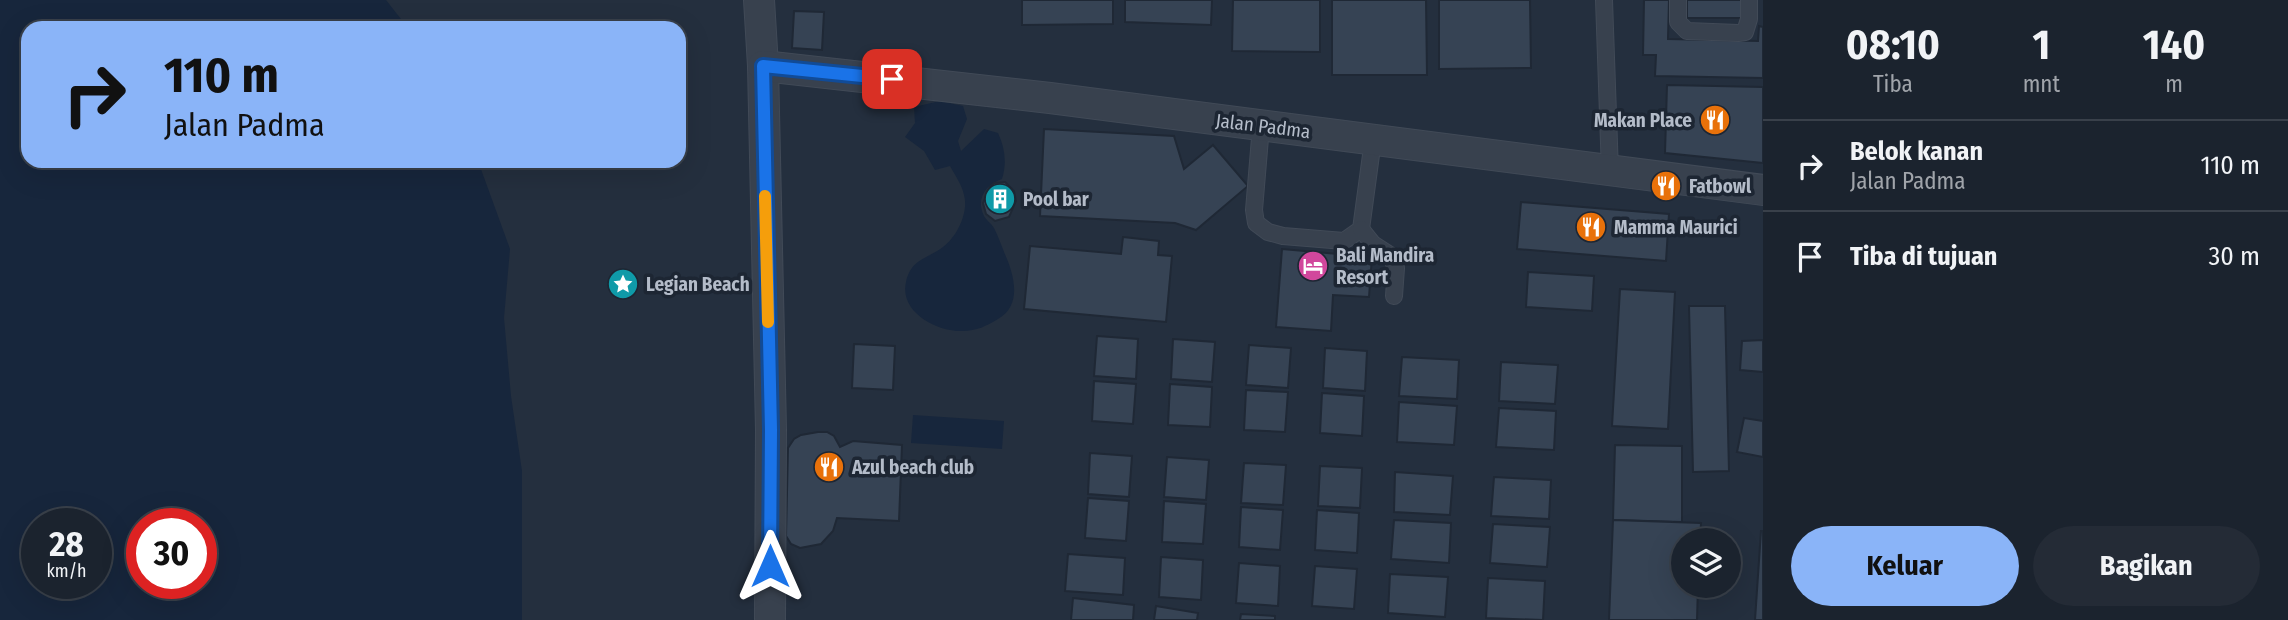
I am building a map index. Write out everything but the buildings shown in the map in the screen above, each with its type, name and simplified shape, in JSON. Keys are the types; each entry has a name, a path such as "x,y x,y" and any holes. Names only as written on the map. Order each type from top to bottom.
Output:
{"street":[{"path":"759,0 763,66 771,430 770,620"},
{"name":"Jalan Padma","path":"763,66 925,83 1763,190"}],"lane":[{"path":"1604,0 1610,172"},
{"path":"1678,0 1678,22 1687,31 1738,33 1745,32 1749,19 1749,0"},
{"path":"1261,126 1254,210 1256,223 1268,232 1283,236 1344,241 1362,229"},
{"path":"1373,140 1362,229 1374,244 1390,255 1396,268 1394,296"}],"water":[{"path":"0,0 386,0 402,21 21,21 21,168 481,168 510,249 504,318 511,396 522,471 522,620 0,620"},
{"path":"940,101 963,106 967,119 958,141 961,151 984,129 998,133 1004,156 1002,179 987,188 981,203 984,216 994,228 1008,261 1014,297 1006,313 998,319 968,331 942,328 922,318 914,311 905,293 908,274 920,260 948,243 961,224 965,209 963,191 950,166 935,170 924,151 905,137 915,123 914,107"},
{"path":"913,415 1004,421 1002,449 911,443"}],"slow traffic":[{"path":"765,196 768,322"}],"place":[{"name":"Makan Place","path":"1715,120"},
{"name":"Fatbowl","path":"1666,186"},
{"name":"Pool bar","path":"1000,199"},
{"name":"Mamma Maurici","path":"1591,227"},
{"name":"Bali Mandira Resort","path":"1313,266"},
{"name":"Legian Beach","path":"623,284"},
{"name":"Azul beach club","path":"829,467"}],"route":[{"path":"770,566 771,430 763,66 892,79"}]}
